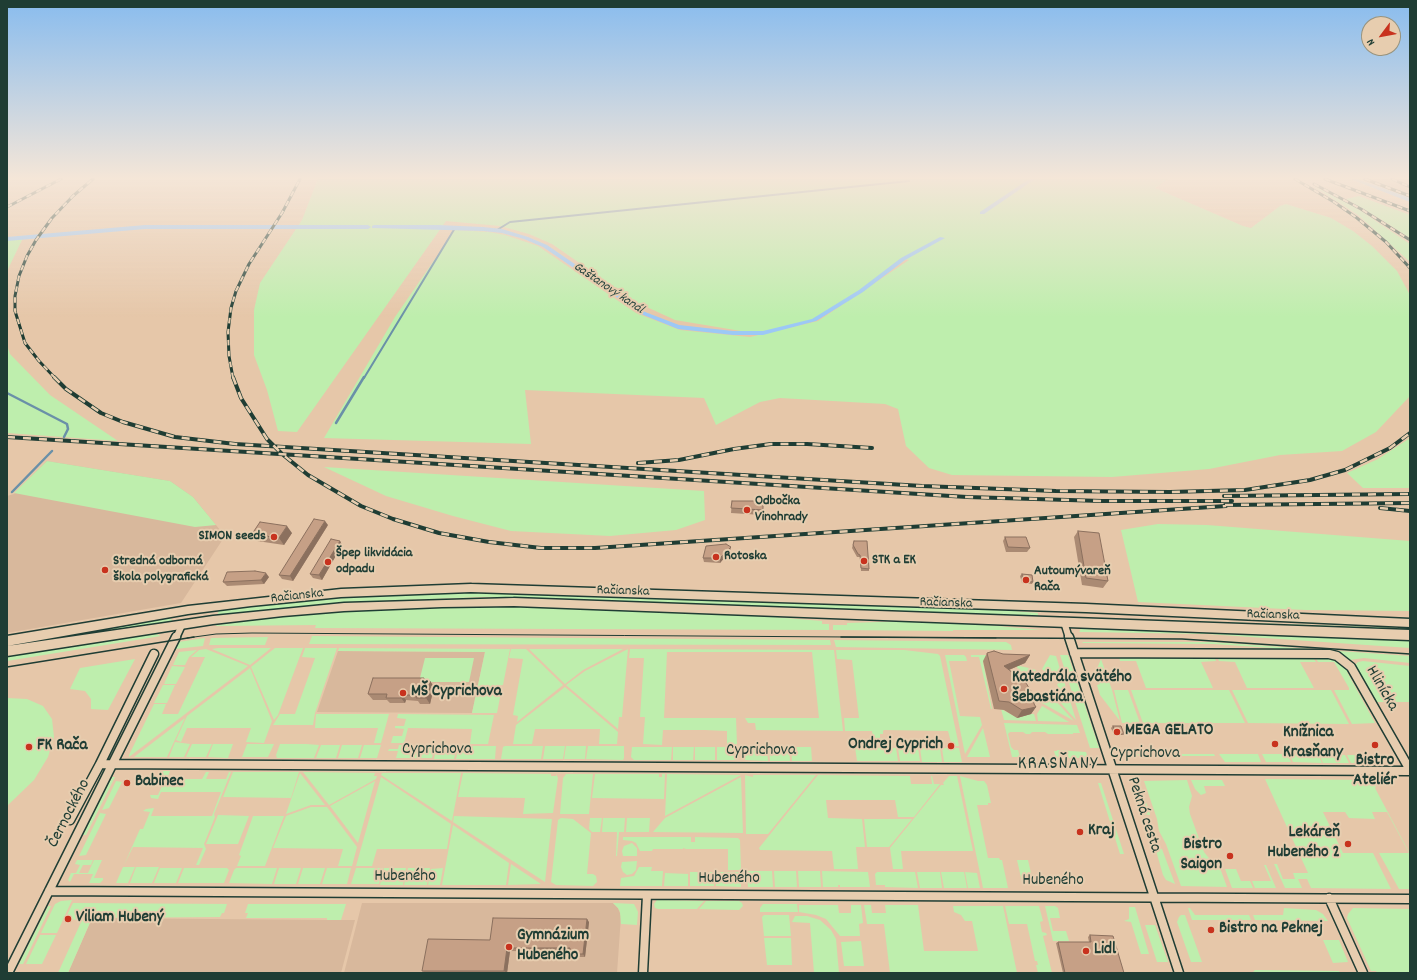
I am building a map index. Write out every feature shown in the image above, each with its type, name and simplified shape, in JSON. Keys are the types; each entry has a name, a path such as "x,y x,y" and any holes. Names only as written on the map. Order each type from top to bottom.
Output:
{"main road":[{"name":"Račianska","path":"7,640 188,610 326,594 471,588 1038,606 1410,623"},
{"name":"Račianska","path":"7,651 182,625 324,608 398,604 491,602 1410,635"},
{"name":"Račianska","path":"1038,606 1064,622"},
{"path":"1064,622 1086,608"},
{"path":"182,625 188,610"}],"street":[{"name":"Pekná cesta","path":"1064,622 1179,973"},
{"name":"Černockého","path":"8,973 182,625"},
{"name":"Hlinícka","path":"1074,653 1328,654 1342,658 1349,664 1410,771"},
{"path":"70,820 100,764 154,654"},
{"name":"Cyprichova","path":"100,764 1410,771"},
{"name":"Hubeného","path":"48,891 1410,899"},
{"path":"643,973 647,895"},
{"path":"1329,898 1363,973"}],"shaded area":[{"name":"Stredná odborná škola polygrafická","path":"47,461 170,481 193,497 225,536 181,603 7,633 7,496 14,494"},
{"path":"338,651 485,652 472,713 317,712"},
{"path":"362,903 613,903 618,908 621,916 617,973 344,973"},
{"path":"92,918 355,920 341,973 68,973"}],"green space":[{"path":"299,225 443,225 297,432 278,431 267,390 254,355 254,310 260,283"},
{"path":"486,225 1240,225 1251,228 1255,225 1342,225 1372,246 1397,271 1410,295 1410,396 1376,432 1342,451 1280,455 1209,469 1112,477 952,475 929,468 906,446 898,409 885,404 780,398 760,402 716,425 704,398 525,390 531,444 324,438 395,317 455,230 489,232 505,235 538,246 636,313 680,330 750,337 818,321 909,260 903,259 861,291 814,320 759,334 675,320 636,302 552,244 529,234 500,226"},
{"path":"1369,225 1381,225 1410,244 1410,262"},
{"path":"1389,225 1410,225 1410,238"},
{"path":"7,238 23,238 7,271"},
{"path":"7,345 10,354 50,395 118,441 7,433"},
{"path":"1410,438 1410,488 1363,488 1347,473 1378,459"},
{"path":"47,461 170,481 193,497 216,525 195,527 14,493"},
{"path":"324,467 704,491 705,520 676,530 610,536 511,531 386,496"},
{"path":"1158,524 1207,525 1410,541 1410,611 1306,610 1138,602 1121,530"},
{"path":"485,592 1003,610 1038,613 1038,616 484,597 351,602 217,616 219,610 308,600"},
{"path":"515,606 762,616 822,621 822,624 829,624 829,630 315,628 316,625 216,626 263,619 356,610 423,607"},
{"path":"163,618 171,619 173,622 7,647 7,645"},
{"path":"1091,618 1410,628 1410,630 1092,620"},
{"path":"910,621 966,623 1041,630 833,630 833,625 847,625 847,623"},
{"path":"1081,629 1410,639 1410,648 1207,634 1079,632"},
{"path":"154,633 161,636 7,661 7,655"},
{"path":"312,636 830,640 831,645 309,644"},
{"path":"268,637 265,645 209,645 211,638"},
{"path":"205,638 203,646 175,649 178,642"},
{"path":"834,640 1006,642 1011,645 1012,650 836,647"},
{"path":"1082,642 1212,642 1410,656 1410,663 1364,658 1350,660 1275,652 1273,648 1213,644"},
{"path":"271,648 250,665 212,649"},
{"path":"275,648 303,648 278,715 274,720 251,667"},
{"path":"305,648 337,648 315,713 313,725 273,725 280,714 295,714 315,658 302,657"},
{"path":"339,648 510,649 503,685 496,686 502,687 497,713 472,713 485,652 338,651"},
{"path":"206,649 248,666 129,757 154,704 166,704 162,714 178,714 205,657 191,657 199,650"},
{"path":"511,649 526,649 563,685 517,722 518,716 513,715 523,659 509,658"},
{"path":"529,649 623,649 583,670 565,684"},
{"path":"628,649 622,717 619,717 618,729 566,685 585,671"},
{"path":"630,649 834,650 843,731 756,730 755,723 748,723 745,718 819,718 812,652 667,652 664,718 736,718 737,745 727,745 727,731 705,730 663,730 662,745 643,744 645,717 640,717 644,658 629,658"},
{"path":"197,650 189,657 185,665 173,665 179,652"},
{"path":"836,650 904,650 938,654 940,656 959,746 952,746 948,731 884,730 883,734 880,734 880,738 883,738 884,745 874,744 872,731 845,731 844,718 859,718 852,660 837,659"},
{"path":"945,655 964,655 966,657 967,661 949,661 960,716 980,717 982,725 965,754"},
{"path":"971,655 1003,655 983,662 992,709 979,657 971,657"},
{"path":"1050,655 1056,656 1062,675 1053,679 1042,669"},
{"path":"1060,655 1068,655 1099,748 1090,748"},
{"path":"1119,656 1214,656 1216,661 1201,662 1213,688 1146,688 1136,661 1120,661"},
{"path":"1217,656 1312,656 1316,662 1300,662 1314,688 1247,688 1235,662 1219,661"},
{"path":"1315,657 1335,658 1351,671 1347,672 1375,723 1352,724 1334,690 1349,690 1349,688 1334,662 1318,662"},
{"path":"425,658 474,658 469,682 419,682"},
{"path":"135,659 108,710 91,709 91,699 85,691 70,689 80,668"},
{"path":"1101,659 1112,690 1120,721 1100,695 1097,685 1100,684 1098,680 1095,680 1094,676"},
{"path":"1363,661 1410,666 1410,702 1374,702 1354,666 1358,662"},
{"path":"1015,665 1036,670 1029,681 1021,677 1023,675"},
{"path":"172,666 185,667 176,684 164,684"},
{"path":"250,668 272,721 264,743 246,742 251,728 187,728 181,742 176,740 187,716"},
{"path":"1064,681 1076,720 1057,699 1063,699 1057,684"},
{"path":"163,685 175,685 167,703 154,703"},
{"path":"565,687 618,732 617,744 599,744 600,729 535,729 532,744 513,744 516,725"},
{"path":"1114,690 1128,690 1140,723 1122,723"},
{"path":"1131,690 1229,690 1245,723 1143,723"},
{"path":"1232,690 1331,690 1349,724 1248,723"},
{"name":"FK Rača","path":"7,698 27,699 43,706 52,719 54,737 48,757 34,780 7,806"},
{"path":"1042,698 1054,699 1074,721 1042,703"},
{"path":"1042,706 1069,722 1038,721 1037,714"},
{"path":"1001,709 1018,718 1034,714 1036,721 1004,720"},
{"path":"316,714 389,714 381,743 374,743 378,728 315,728"},
{"path":"398,714 494,715 488,744 470,744 472,729 408,728 404,743 391,743 393,736 402,736 404,729 395,728 395,726 404,726 406,719 397,718"},
{"path":"185,718 167,757 134,757"},
{"path":"1004,723 1077,725 1080,733 1048,734 1045,732 1032,732 1030,734 1026,734 1023,732 1010,732 1008,734 1011,747 1014,750 1018,750 1020,757 1012,757"},
{"path":"983,728 990,757 967,757"},
{"path":"175,742 190,744 184,757 169,757"},
{"path":"192,744 212,744 206,757 186,757"},
{"path":"213,744 233,744 228,758 208,757"},
{"path":"247,744 274,744 268,757 242,757"},
{"path":"280,744 319,745 314,758 277,758 276,755"},
{"path":"321,745 340,745 336,758 316,758"},
{"path":"342,745 362,745 358,758 338,758"},
{"path":"364,745 381,745 377,758 360,758"},
{"path":"399,745 414,745 410,758 396,758 398,751 388,751 389,749 398,749"},
{"path":"415,745 435,745 432,758 412,758"},
{"path":"437,745 457,746 454,759 434,759"},
{"path":"459,746 496,746 495,759 456,759"},
{"path":"543,746 541,759 501,759 503,747"},
{"path":"545,746 565,746 563,759 543,759"},
{"path":"566,746 586,746 585,759 564,759"},
{"path":"588,746 624,746 624,758 623,760 586,759"},
{"path":"632,747 672,747 671,760 634,760 631,757"},
{"path":"673,747 694,747 693,760 673,760"},
{"path":"695,747 715,747 715,760 695,760"},
{"path":"717,747 737,747 737,760 717,760"},
{"path":"743,747 767,747 768,761 745,760"},
{"path":"769,747 789,747 790,761 770,761"},
{"path":"791,747 811,747 812,761 792,761"},
{"path":"855,747 896,748 898,761 857,761"},
{"path":"898,748 918,748 920,761 900,761"},
{"path":"920,748 940,748 942,762 922,762"},
{"path":"942,748 959,748 962,762 944,762"},
{"path":"1054,751 1086,752 1088,758 1056,758"},
{"path":"1137,754 1214,754 1215,756 1138,756"},
{"path":"1219,754 1258,754 1261,762 1225,762"},
{"path":"1262,754 1287,754 1291,762 1266,762"},
{"path":"1289,754 1318,754 1322,763 1293,762"},
{"path":"1319,754 1345,755 1349,763 1323,763"},
{"path":"1347,755 1372,755 1376,763 1351,763"},
{"path":"163,771 170,771 167,779 202,779 206,772 209,772 206,779 226,779 229,772 231,772 214,814 215,817 204,844 206,849 199,865 196,865 203,848 133,847 124,865 140,829 143,829 150,812 143,811 146,809 154,808 151,816 212,816 221,792 161,792 158,799 151,798 150,795 158,795 167,775 160,775"},
{"path":"233,772 299,772 291,798 223,797"},
{"path":"303,772 375,773 374,776 377,776 376,779 329,805"},
{"path":"300,773 325,805 311,805 286,814"},
{"path":"382,773 461,773 452,821 381,775"},
{"path":"463,773 551,774 551,776 556,776 556,774 558,778 553,813 523,814 525,798 458,797"},
{"path":"566,774 593,774 589,814 560,814 563,778"},
{"path":"595,774 659,774 659,777 662,777 662,774 665,774 664,799 592,798"},
{"path":"667,774 741,775 665,816"},
{"path":"745,775 753,777 753,775 816,775 768,834 746,834"},
{"path":"818,775 910,776 911,784 932,784 932,776 934,784 940,784 914,817 898,817 895,800 826,800 828,818 862,819 865,847 856,847 858,869 834,869 832,851 760,850 759,848"},
{"path":"949,776 957,776 973,851 901,851 903,869 893,869 890,848 941,785 944,785 943,783"},
{"path":"960,776 978,781 984,781 987,785 991,803 988,803 988,805 977,805 988,858 999,858 1002,860 1008,888 983,888"},
{"path":"112,777 115,777 86,835 83,835"},
{"path":"381,777 451,824 447,849 377,849 372,866 356,866"},
{"path":"741,777 743,833 653,832 665,818"},
{"path":"1265,779 1373,780 1376,786 1375,788 1410,854 1410,889 1399,889 1379,853 1409,853 1387,812 1372,812 1375,819 1349,818 1345,812 1323,812 1343,853 1373,853 1391,889 1311,888 1307,879 1298,879 1302,888 1285,888 1274,864 1277,864 1283,879 1295,879 1293,873 1308,873"},
{"path":"1187,780 1192,796 1189,807 1190,814 1204,852 1220,868 1227,887 1181,886 1166,844 1159,831 1157,819 1144,781"},
{"path":"1191,780 1222,780 1225,786 1204,786 1206,793 1201,795 1195,789"},
{"path":"116,781 122,782 109,808 102,810"},
{"path":"375,781 358,843 330,806"},
{"path":"1139,781 1150,815 1142,814 1133,788 1135,783"},
{"path":"1098,783 1101,783 1124,854 1120,854"},
{"path":"311,807 327,807 357,847 352,866 338,866 343,849 273,848 286,816"},
{"path":"100,813 106,814 86,855 79,856"},
{"path":"218,815 249,816 238,844 206,844"},
{"path":"253,816 284,816 265,866 237,866 241,856 239,855"},
{"path":"454,816 552,819 545,882 453,822"},
{"path":"561,818 573,819 591,833 587,874 593,874 596,876 597,882 593,886 556,885 551,882 558,820"},
{"path":"590,818 602,818 600,832 592,832 589,829"},
{"path":"603,818 625,818 624,832 619,832 617,856 617,832 602,832"},
{"path":"627,818 650,818 649,832 626,832"},
{"path":"864,819 912,819 889,847 867,847"},
{"path":"453,825 509,863 506,885 442,885"},
{"path":"623,837 691,837 691,842 695,842 695,837 738,838 740,840 741,870 728,870 728,849 683,848 640,851 636,843 623,840"},
{"path":"632,843 637,848 637,856 623,856 622,851 624,846"},
{"path":"1155,847 1162,849 1175,884 1166,880 1163,875"},
{"path":"77,860 93,860 91,865 83,865 79,873 88,873 94,860 102,860 94,878 103,878 103,880 100,883 89,883 93,874 74,874 70,882 68,880 71,873 76,873 80,865 75,864"},
{"path":"1017,860 1028,860 1033,882 1022,882"},
{"path":"637,861 636,870 632,874 627,875 623,872 621,867 622,862"},
{"path":"511,864 541,884 508,885"},
{"path":"1264,865 1266,865 1276,888 1255,888 1252,881 1271,881"},
{"path":"123,867 135,867 128,883 116,883"},
{"path":"136,867 159,867 152,883 130,883"},
{"path":"639,867 652,867 651,871 663,871 662,886 620,886 621,878 634,876"},
{"path":"160,868 182,868 176,883 154,883"},
{"path":"184,868 227,868 229,870 224,883 178,883"},
{"path":"236,868 277,868 272,884 229,883"},
{"path":"279,868 301,868 296,884 274,884"},
{"path":"303,868 325,868 320,884 298,884"},
{"path":"327,868 351,868 347,884 322,884"},
{"path":"356,868 383,868 379,884 351,884"},
{"path":"384,868 406,868 403,885 380,885"},
{"path":"408,868 430,868 427,885 404,885"},
{"path":"443,868 440,885 428,885 431,869"},
{"path":"1225,869 1236,869 1241,881 1250,881 1253,888 1232,888"},
{"path":"747,871 772,871 773,887 748,887"},
{"path":"774,871 796,871 797,887 775,887"},
{"path":"798,871 820,871 821,887 799,887"},
{"path":"822,871 868,872 870,887 840,887 840,885 838,885 838,887 823,887"},
{"path":"690,872 713,872 714,886 690,886"},
{"path":"715,872 741,872 741,887 716,886"},
{"path":"877,872 915,872 918,888 885,887 885,885 876,885 875,874"},
{"path":"917,872 940,872 942,888 920,888"},
{"path":"941,872 964,872 967,888 944,888"},
{"path":"965,872 977,873 980,888 968,888"},
{"path":"665,873 688,874 688,886 664,886"},
{"path":"72,900 57,933 41,933 55,904 61,901"},
{"path":"657,900 704,901 697,909 658,909 655,908 654,904"},
{"path":"706,901 739,901 743,906 739,910 699,909"},
{"path":"73,903 227,904 224,913 222,913 220,917 92,918 68,973 58,973 82,920 65,919"},
{"path":"613,903 634,904 638,912 637,925 621,924 620,912"},
{"path":"248,904 346,904 341,920 327,920 327,918 246,918 248,913 245,913"},
{"path":"763,904 797,904 798,912 760,912 760,908"},
{"path":"799,905 838,905 839,913 851,913 851,905 861,905 863,923 859,924 860,936 840,936 826,919 816,915 799,912"},
{"path":"864,905 871,905 872,913 886,913 885,905 918,905 924,951 978,951 972,921 965,921 961,915 954,912 953,906 1003,906 1017,973 890,973 884,924 867,924"},
{"path":"48,906 51,906 23,964 19,964"},
{"path":"1005,906 1039,906 1043,921 1040,922 1042,932 1046,933 1047,935 1043,936 1052,973 1038,973 1036,965 1038,965 1037,961 1035,961 1027,924 1009,924"},
{"path":"1045,906 1055,906 1058,908 1060,918 1050,918 1053,931 1066,931 1069,941 1053,941"},
{"path":"1129,907 1135,907 1149,954 1141,954 1131,922 1124,921 1129,919"},
{"path":"1188,908 1190,908 1195,915 1249,915 1251,920 1192,920"},
{"path":"1284,908 1316,910 1323,914 1328,921 1255,920 1253,915 1283,915"},
{"path":"1353,908 1410,909 1410,973 1377,973 1376,971 1371,971 1347,918 1348,914"},
{"path":"764,915 789,915 791,936 764,936 762,917"},
{"path":"1181,915 1185,915 1202,962 1191,962 1177,922"},
{"path":"795,916 807,916 820,920 831,930 836,939 839,973 814,973 810,923 792,922"},
{"path":"1145,925 1155,925 1168,962 1157,962"},
{"path":"40,935 56,935 42,964 26,964"},
{"path":"764,938 791,938 792,965 767,965"},
{"path":"1323,940 1339,940 1348,962 1333,963"},
{"path":"861,941 864,966 844,966 841,942"},
{"path":"1255,970 1339,971 1340,973 1252,973"}],"building":[{"path":"732,501 755,501 755,503 763,503 763,510 731,508"},
{"path":"314,519 325,521 290,576 279,575"},
{"path":"260,522 287,526 279,538 252,534"},
{"path":"1078,531 1099,533 1108,581 1086,578"},
{"path":"1005,537 1026,537 1030,548 1008,547"},
{"path":"331,539 340,541 319,575 310,574"},
{"name":"STK a EK","path":"854,541 867,541 869,569 861,568 860,555 853,545"},
{"path":"726,544 731,547 720,558 703,558 706,546"},
{"path":"255,571 266,573 261,580 223,582 227,572"},
{"path":"1022,574 1032,575 1033,582 1023,581"},
{"path":"994,651 1003,654 1030,655 1004,666 1017,676 1021,677 1026,683 1034,696 1034,704 1036,707 1022,710 1009,702 999,701 987,653"},
{"name":"MŠ Cyprichova","path":"373,678 424,678 424,681 430,681 426,698 416,698 417,695 402,695 401,698 386,698 387,694 368,694"},
{"path":"1113,726 1121,726 1124,734 1116,734"},
{"name":"Gymnázium Hubeného","path":"493,918 587,919 583,954 570,954 570,948 507,948 504,971 422,971 428,939 490,940"},
{"name":"Lidl","path":"1090,935 1113,936 1124,973 1065,973 1058,942 1091,942"}],"waterway":[{"path":"497,230 506,225"},
{"name":"Gaštanový kanál","path":"7,239 145,227 368,227"},
{"name":"Gaštanový kanál","path":"374,227 483,229 502,231 526,238 545,246 643,313 678,327 733,333 763,333 814,320 861,291 903,259 942,238"},
{"path":"364,378 455,228"},
{"path":"336,423 364,377"},
{"path":"7,393 67,424 68,429 64,437"},
{"path":"12,492 52,451"}],"tram line":[{"path":"192,637 216,634 252,633 890,637"},
{"path":"7,667 192,637"},
{"path":"187,638 192,637"},
{"path":"841,637 890,637"},
{"path":"890,637 1182,639 1410,654"},
{"path":"890,637 996,638"}],"railway":[{"path":"47,225 27,256 19,276 15,296 15,311 25,343 55,378"},
{"path":"233,378 229,356 228,332 231,308 236,291 249,264 274,225"},
{"path":"1365,225 1386,242 1410,268"},
{"path":"1386,225 1410,240"},
{"path":"233,377 241,398 267,439 274,446"},
{"path":"55,378 66,389 101,413 123,422 175,437 235,444 274,446"},
{"path":"274,446 922,486 1056,491 1170,492 1245,490 1310,480 1345,470 1390,448 1410,433"},
{"path":"7,437 282,454"},
{"path":"638,463 679,460 734,449 771,444 807,444 872,448"},
{"path":"274,446 282,454"},
{"path":"282,454 967,497 1102,501 1232,501"},
{"path":"282,454 308,475 361,506 393,519 439,533 489,542 541,548 595,548 1226,506"},
{"path":"1224,496 1410,494"},
{"path":"1225,505 1410,503"},
{"path":"1380,508 1410,511"}],"place":[{"name":"Odbočka Vinohrady","path":"747,510"},
{"name":"SIMON seeds","path":"274,537"},
{"name":"Rotoska","path":"716,557"},
{"name":"STK a EK","path":"864,561"},
{"name":"Špep likvidácia odpadu","path":"328,562"},
{"name":"Stredná odborná škola polygrafická","path":"105,570"},
{"name":"Autoumývareň Rača","path":"1026,580"},
{"name":"Katedrála svätého Šebastiána","path":"1004,689"},
{"name":"MŠ Cyprichova","path":"403,693"},
{"name":"MEGA GELATO","path":"1117,732"},
{"name":"Knižnica Krasňany","path":"1275,744"},
{"name":"Bistro Ateliér","path":"1375,745"},
{"name":"Ondrej Cyprich","path":"951,746"},
{"name":"FK Rača","path":"29,747"},
{"name":"Babinec","path":"127,783"},
{"name":"Kraj","path":"1080,832"},
{"name":"Lekáreň Hubeného 2","path":"1348,844"},
{"name":"Bistro Saigon","path":"1230,856"},
{"name":"Viliam Hubený","path":"68,919"},
{"name":"Bistro na Peknej","path":"1211,930"},
{"name":"Gymnázium Hubeného","path":"509,947"},
{"name":"Lidl","path":"1086,951"}],"district":[{"name":"KRASŇANY","path":"1058,765"}]}
